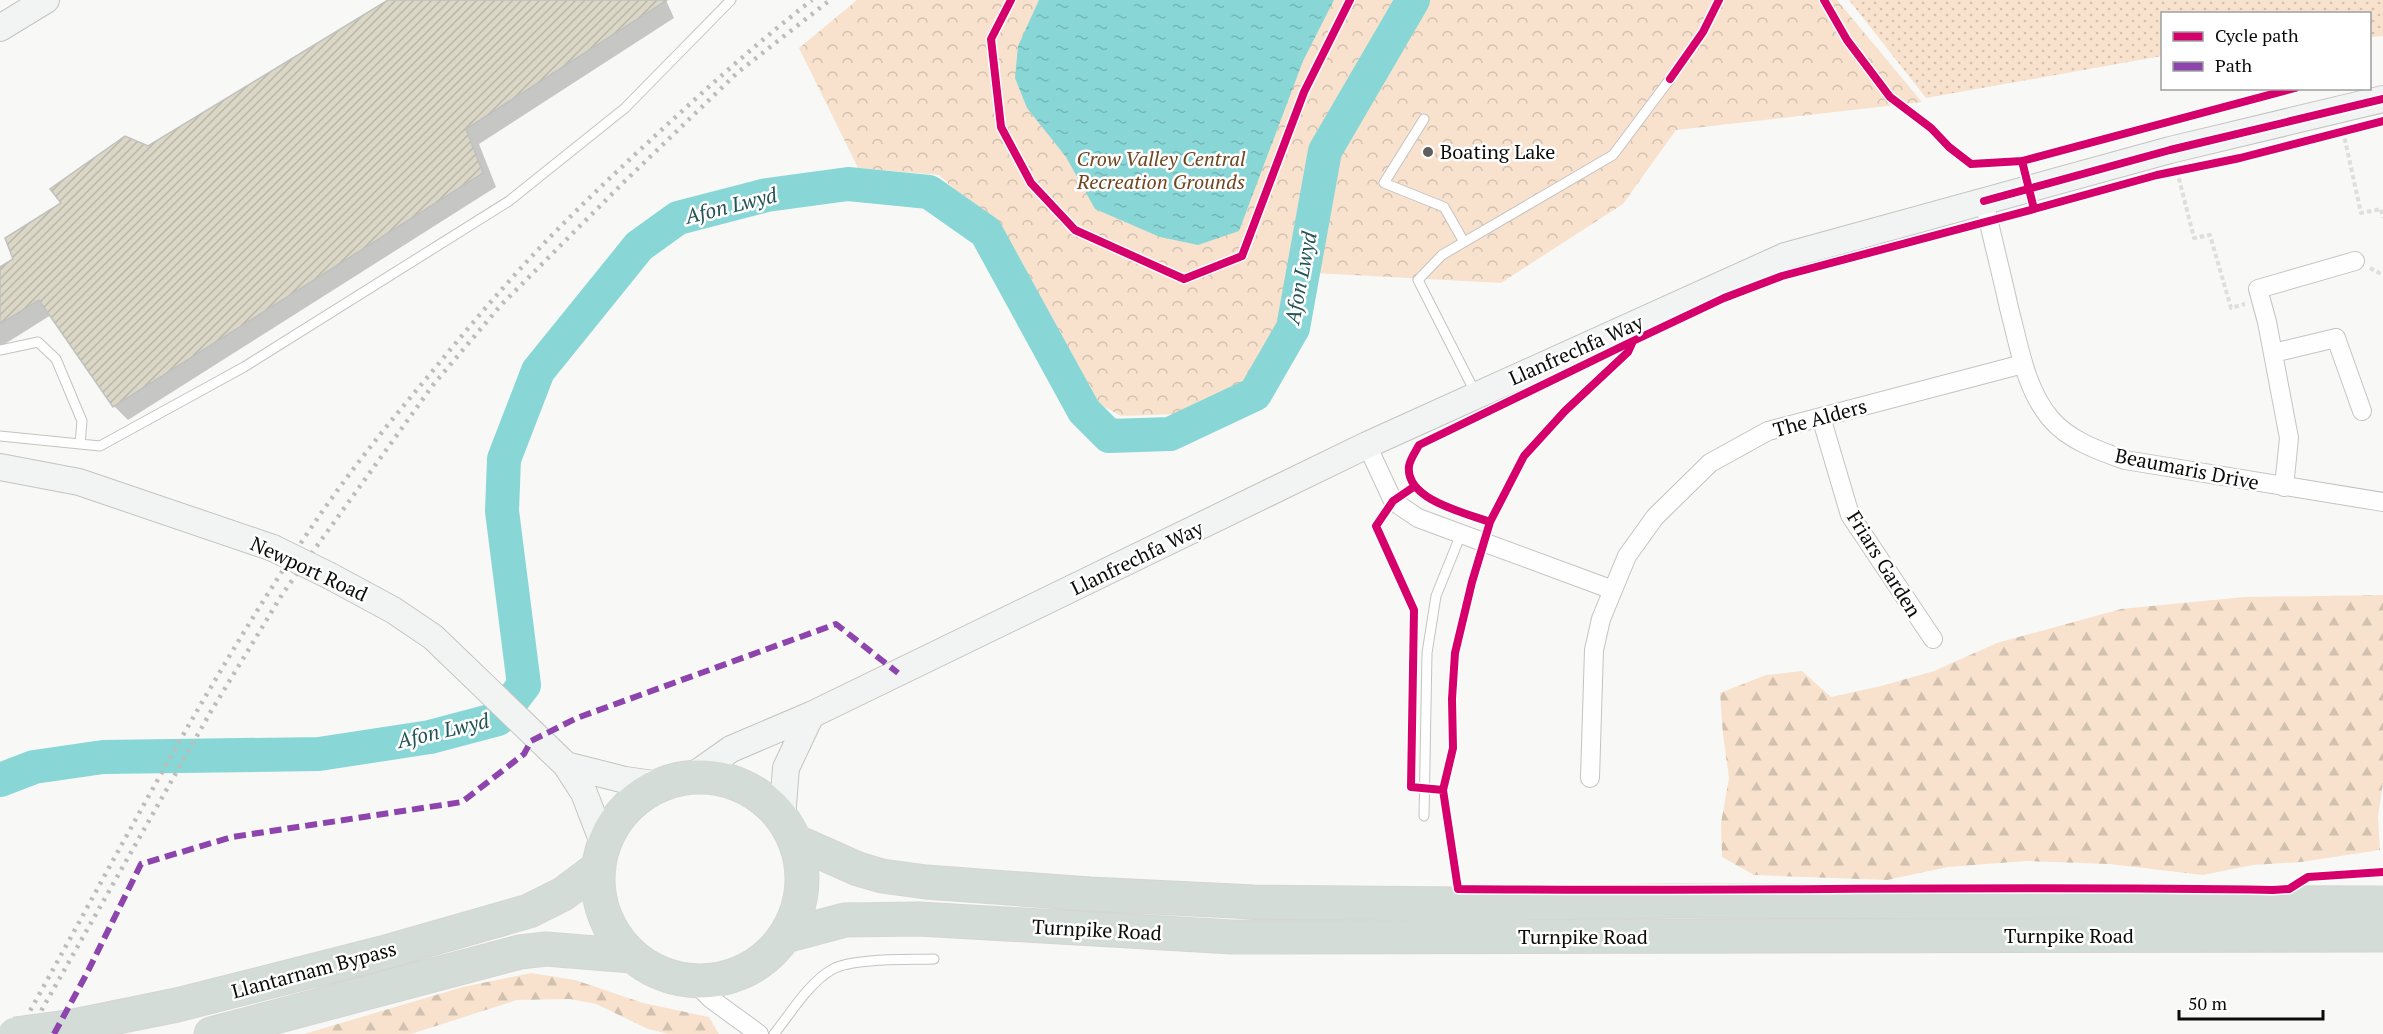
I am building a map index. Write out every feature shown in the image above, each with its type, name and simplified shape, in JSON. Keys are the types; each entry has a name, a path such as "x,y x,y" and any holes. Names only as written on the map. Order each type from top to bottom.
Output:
{"highway":[{"path":"711,778 732,782 751,791 768,803 788,830 801,865 802,890 796,914 785,936 768,956 745,971 720,980 693,981 671,977 650,969 632,956 616,937 604,915 599,891 602,856 613,826 626,809 642,795 675,781 711,778"},
{"name":"Turnpike Road","path":"788,830 858,869 882,876 926,882 1090,894 1254,902 1461,904 1668,901 2383,903"},
{"name":"Llantarnam Bypass","path":"15,1034 74,1026 177,1005 370,956 529,911 562,894 602,856"},
{"name":"Turnpike Road","path":"785,936 845,920 919,919 1232,937 2383,935"},
{"name":"Llantarnam Bypass","path":"211,1034 520,952 557,950 632,956"}],"street":[{"path":"0,28 45,0"},
{"name":"Llanfrechfa Way","path":"675,781 731,749 811,715 1367,445 1785,256 2170,150 2383,99"},
{"name":"Beaumaris Drive","path":"1984,201 2023,364 2035,397 2050,420 2067,434 2096,450 2125,460 2383,502"},
{"path":"2284,487 2289,438 2258,288 2355,261"},
{"path":"2273,353 2336,338 2362,411"},
{"name":"The Alders","path":"1590,778 1594,650 1601,619 1628,556 1655,517 1710,463 1768,431 2023,364"},
{"name":"Friars Garden","path":"1821,417 1850,515 1933,639"},
{"path":"1367,445 1393,501 1418,518 1613,590"},
{"name":"Newport Road","path":"0,467 79,482 273,548 393,610 433,637 566,765 584,793 602,856"},
{"path":"788,830 786,768 811,715"},
{"path":"566,765 625,780 675,781"},
{"path":"693,981 711,999 759,1034"}],"lane":[{"path":"0,436 100,446 244,367 509,201 625,108 731,0"},
{"path":"1476,394 1418,280 1442,255 1613,155 1670,79"},
{"path":"1424,119 1384,183 1444,207 1464,242"},
{"path":"0,350 38,342 56,359 82,421 81,444"},
{"path":"1424,816 1427,653 1436,596 1461,534"},
{"path":"774,1034 817,981 834,968 868,961 934,959"}],"path":[{"path":"2333,133 2353,129"},
{"path":"2343,131 2361,213 2381,209 2383,218"},
{"path":"2167,173 2188,169"},
{"path":"2177,171 2194,238 2210,235 2231,308 2261,299"}],"green space":[{"name":"Crow Valley Central Recreation Grounds","path":"857,0 1837,0 1922,102 1676,130 1623,204 1501,283 1296,272 1284,331 1251,386 1182,414 1121,416 1088,398 1007,238 939,175 858,168 799,48"},
{"path":"1849,0 2383,0 2383,36 2371,37 2371,12 2161,12 2161,56 1926,98"},
{"path":"2383,595 2383,782 2378,817 2380,850 2301,862 2253,865 2203,875 2109,864 2026,861 1948,867 1887,880 1754,875 1722,857 1721,823 1729,778 1720,693 1766,675 1802,671 1831,697 1934,671 1997,643 2121,609 2244,597"},
{"path":"531,973 575,980 643,1003 709,1017 719,1034 669,1034 648,1029 596,1004 570,999 517,1000 411,1034 304,1034 463,987"}],"water":[{"path":"1039,0 1334,0 1303,61 1239,231 1198,245 1160,237 1095,209 1066,157 1027,108 1015,78 1018,46"}],"building":[{"path":"388,0 667,0 466,129 483,173 113,407 39,300 0,324 0,267 13,259 5,238 61,203 50,189 125,136 148,146"}],"waterway":[{"name":"Afon Lwyd","path":"0,780 34,767 103,757 319,754 430,737 498,719 524,685 502,511 504,459 538,371 639,246 678,218 767,195 848,184 929,192 986,232 1084,411 1109,436 1170,434 1255,394 1293,328 1325,151 1413,0"}],"railway":[{"path":"17,1034 159,777 233,649 313,525 367,451 478,316 552,235 695,100 812,0"},
{"path":"28,1034 210,713 283,593 433,385 501,305 625,181 737,73 830,0"}],"marked path":[{"path":"54,1034 141,864 232,837 462,802 524,754 531,741 577,718 836,624 898,673"}],"cycle path":[{"path":"1011,0 991,39 1001,127 1031,183 1075,230 1184,279 1242,256 1304,92 1350,0"},
{"path":"1670,79 1703,32 1719,0"},
{"path":"1824,0 1847,40 1890,97 1931,128 1949,147 1971,164 2022,161 2288,90"},
{"path":"1984,201 2170,150 2383,99"},
{"path":"2022,161 2034,209 2157,175 2240,158 2383,121"},
{"path":"1633,341 1419,445 1409,466 1410,478 1417,488 1439,503 1490,522 1524,456 1565,411 1628,352 1633,341 1724,298 1782,276 2034,209"},
{"path":"1415,486 1393,501 1376,526 1414,610 1411,787 1443,790 1458,889 2273,890 2289,889 2308,877 2383,872"},
{"path":"1443,790 1453,748 1452,699 1455,653 1472,582 1490,522"}],"place":[{"name":"Boating Lake","path":"1428,152"}]}
